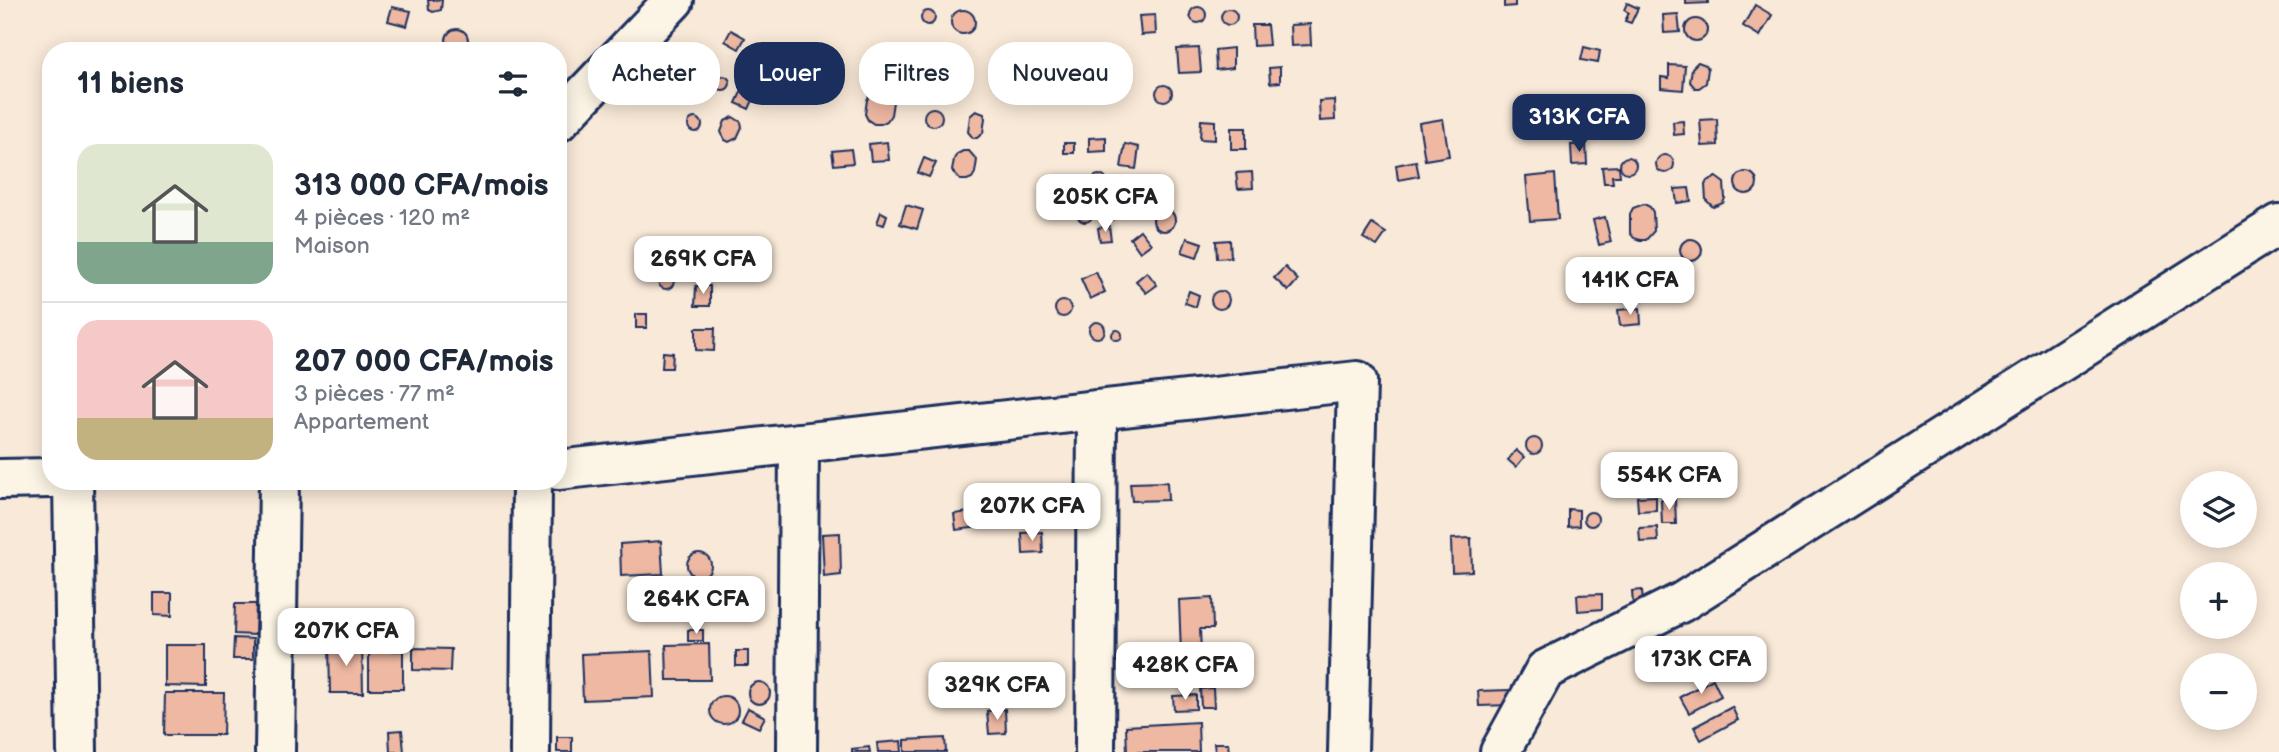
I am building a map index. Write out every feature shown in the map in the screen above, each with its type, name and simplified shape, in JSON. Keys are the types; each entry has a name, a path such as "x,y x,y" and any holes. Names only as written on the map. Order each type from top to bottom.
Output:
{"street":[{"path":"567,113 674,0"},
{"path":"1500,752 1545,670 1682,601 2279,223"},
{"path":"567,469 1357,381 1348,752"},
{"path":"1095,752 1097,410"},
{"path":"797,752 799,443"},
{"path":"0,479 42,478"},
{"path":"74,490 77,752"},
{"path":"275,752 279,490"},
{"path":"530,752 533,490"}],"building":[{"path":"428,0 442,0 441,10 429,10"},
{"path":"1504,0 1515,0 1515,6 1504,7"},
{"path":"1686,0 1708,0 1708,3 1686,4"},
{"path":"1627,3 1638,8 1631,23 1625,21 1629,13 1624,10"},
{"path":"1755,5 1772,15 1760,36 1743,26"},
{"path":"392,7 411,11 407,26 388,21"},
{"path":"1198,7 1204,9 1204,21 1198,23 1192,21 1190,15 1192,9"},
{"path":"1229,9 1235,11 1235,23 1229,25 1223,23 1221,17 1223,11"},
{"path":"963,10 971,14 975,22 971,30 963,34 955,30 951,22 955,14"},
{"path":"925,11 931,11 935,18 931,25 925,25 921,21 921,15"},
{"path":"1678,14 1680,32 1664,33 1663,15"},
{"path":"1155,15 1156,34 1141,35 1139,16"},
{"path":"1696,19 1704,22 1707,30 1704,38 1696,41 1688,38 1685,30 1688,22"},
{"path":"1310,24 1311,45 1291,46 1290,25"},
{"path":"1252,25 1267,25 1269,45 1253,46"},
{"path":"457,29 467,36 468,42 446,40 453,30"},
{"path":"731,30 745,38 743,42 734,42 734,46 725,41"},
{"path":"1584,47 1600,51 1598,63 1581,60"},
{"path":"1199,48 1201,72 1179,73 1177,49"},
{"path":"1233,48 1233,68 1216,70 1215,50"},
{"path":"1698,62 1706,65 1708,69 1706,83 1695,88 1690,82 1692,68"},
{"path":"1669,65 1685,66 1683,90 1661,88 1661,77 1669,78"},
{"path":"1280,67 1280,82 1270,83 1269,68"},
{"path":"720,77 728,78 728,88 720,89"},
{"path":"1164,85 1170,87 1170,99 1164,101 1158,99 1156,93 1158,87"},
{"path":"1334,100 1335,120 1320,121 1319,101"},
{"path":"866,105 893,105 891,115 881,124 874,124 865,114"},
{"path":"933,108 939,111 942,117 939,123 933,126 927,123 924,117 927,111"},
{"path":"1628,109 1634,111 1634,123 1628,125 1622,123 1620,117 1622,111"},
{"path":"976,111 984,114 985,118 983,133 973,138 968,132 970,116"},
{"path":"733,117 741,122 742,127 737,138 729,142 721,132 725,121"},
{"path":"692,118 698,118 702,125 698,132 692,132 688,128 688,122"},
{"path":"1443,119 1449,156 1425,160 1419,123"},
{"path":"1717,119 1718,145 1702,146 1700,120"},
{"path":"1201,120 1215,121 1215,140 1200,139"},
{"path":"1683,121 1684,134 1674,135 1673,122"},
{"path":"1231,128 1246,128 1246,149 1231,149"},
{"path":"1106,137 1106,151 1089,152 1089,138"},
{"path":"887,142 889,160 871,161 869,144"},
{"path":"1064,143 1074,143 1074,153 1064,153"},
{"path":"1125,144 1139,147 1136,169 1121,167"},
{"path":"1586,144 1587,164 1572,165 1571,145"},
{"path":"851,149 853,163 834,165 832,151"},
{"path":"963,151 969,151 977,160 975,173 967,180 960,180 952,171 954,159"},
{"path":"1665,155 1671,158 1674,164 1671,170 1665,173 1659,170 1656,164 1659,158"},
{"path":"1628,157 1636,165 1628,173 1620,165"},
{"path":"924,158 936,163 929,177 918,173"},
{"path":"1416,161 1419,176 1398,180 1396,165"},
{"path":"1619,166 1620,176 1612,176 1613,183 1604,183 1602,167"},
{"path":"1252,172 1253,188 1238,189 1236,173"},
{"path":"1746,172 1754,175 1757,183 1754,191 1746,194 1738,191 1735,183 1738,175"},
{"path":"1555,174 1558,219 1530,221 1526,177"},
{"path":"1099,175 1105,177 1105,189 1099,191 1093,189 1091,183 1093,177"},
{"path":"1716,177 1724,183 1725,198 1723,203 1713,207 1706,200 1705,185"},
{"path":"1689,188 1691,201 1677,203 1675,189"},
{"path":"1110,204 1116,206 1116,218 1110,220 1104,218 1102,212 1104,206"},
{"path":"1644,204 1653,212 1654,231 1646,240 1640,240 1630,233 1630,214 1633,208"},
{"path":"906,205 923,210 917,229 900,224"},
{"path":"1085,206 1091,208 1091,220 1085,222 1079,220 1077,214 1079,208"},
{"path":"1164,209 1172,212 1175,220 1172,228 1164,231 1156,228 1153,220 1156,212"},
{"path":"881,212 887,215 884,225 877,223"},
{"path":"1605,217 1611,242 1599,245 1593,220"},
{"path":"1372,224 1386,233 1377,246 1363,238"},
{"path":"1109,226 1111,240 1100,241 1098,228"},
{"path":"1140,230 1151,244 1140,252 1130,238"},
{"path":"1187,238 1202,243 1197,257 1182,252"},
{"path":"1691,239 1699,242 1702,250 1699,258 1691,261 1683,258 1680,250 1683,242"},
{"path":"1230,240 1231,257 1217,258 1216,241"},
{"path":"698,251 714,254 709,273 694,270"},
{"path":"1285,267 1298,280 1288,291 1274,278"},
{"path":"1646,267 1652,269 1652,281 1646,283 1640,281 1638,275 1640,269"},
{"path":"1096,272 1105,292 1090,299 1081,279"},
{"path":"1147,272 1157,285 1146,293 1136,281"},
{"path":"666,273 674,281 666,289 658,281"},
{"path":"696,286 710,286 710,306 695,306"},
{"path":"1189,291 1199,295 1196,307 1185,303"},
{"path":"1220,291 1226,294 1229,300 1226,306 1220,309 1214,306 1211,300 1214,294"},
{"path":"1060,301 1066,301 1071,309 1069,315 1060,317 1055,312 1055,306"},
{"path":"1640,308 1641,324 1620,326 1618,310"},
{"path":"636,314 647,314 647,328 636,328"},
{"path":"1094,322 1100,322 1105,330 1103,336 1094,338 1089,333 1089,327"},
{"path":"696,328 715,328 714,351 696,350"},
{"path":"1117,330 1121,331 1121,339 1117,340 1113,339 1112,335 1113,331"},
{"path":"663,352 673,353 672,368 662,368"},
{"path":"1534,438 1542,446 1534,454 1526,446"},
{"path":"1516,450 1524,457 1516,467 1508,460"},
{"path":"1167,482 1168,500 1132,501 1130,483"},
{"path":"1656,496 1656,510 1638,511 1637,497"},
{"path":"1675,499 1676,524 1662,524 1661,500"},
{"path":"1042,502 1045,519 956,530 954,514"},
{"path":"1568,509 1579,510 1579,526 1568,527"},
{"path":"1591,512 1596,514 1596,524 1591,526 1586,524 1584,519 1586,514"},
{"path":"1657,527 1658,541 1640,542 1639,528"},
{"path":"1042,532 1043,553 1023,554 1022,533"},
{"path":"840,533 841,575 824,577 822,534"},
{"path":"1471,538 1472,571 1452,572 1451,539"},
{"path":"661,541 663,574 621,576 620,544"},
{"path":"699,553 710,560 711,565 704,576 699,577 688,570 687,565 694,554"},
{"path":"1642,590 1643,604 1633,604 1632,591"},
{"path":"154,593 172,593 172,616 154,615"},
{"path":"1602,594 1602,609 1578,611 1577,595"},
{"path":"1212,598 1213,629 1200,629 1201,653 1181,653 1179,600"},
{"path":"235,604 256,604 255,635 234,634"},
{"path":"688,630 703,630 703,641 688,641"},
{"path":"234,638 253,639 253,659 233,659"},
{"path":"362,643 363,693 330,693 329,644"},
{"path":"709,644 710,680 667,680 666,645"},
{"path":"165,645 206,645 206,687 165,686"},
{"path":"413,648 451,649 450,671 413,670"},
{"path":"369,651 403,651 403,689 369,689"},
{"path":"652,651 654,697 583,700 581,654"},
{"path":"736,651 748,651 748,666 736,666"},
{"path":"1211,667 1212,683 1196,684 1195,668"},
{"path":"1713,679 1721,696 1689,713 1680,697"},
{"path":"759,682 767,685 770,693 767,701 759,704 751,701 748,693 751,685"},
{"path":"1213,688 1214,707 1201,707 1200,689"},
{"path":"1510,690 1510,705 1479,706 1478,691"},
{"path":"165,693 224,693 223,735 164,735"},
{"path":"1196,695 1196,709 1174,710 1173,696"},
{"path":"724,696 734,700 738,710 734,720 724,724 714,720 710,710 714,700"},
{"path":"1732,707 1738,720 1701,740 1694,727"},
{"path":"748,708 765,717 759,728 742,720"},
{"path":"1005,709 1006,733 989,734 987,711"},
{"path":"1198,722 1199,752 1127,752 1126,726"},
{"path":"402,730 404,752 390,752 389,731"},
{"path":"557,737 572,737 572,752 557,752"},
{"path":"945,738 946,752 905,752 905,740"},
{"path":"901,741 902,752 878,752 877,743"},
{"path":"1214,743 1228,743 1229,752 1215,752"},
{"path":"869,747 870,752 852,752 852,749"}]}
